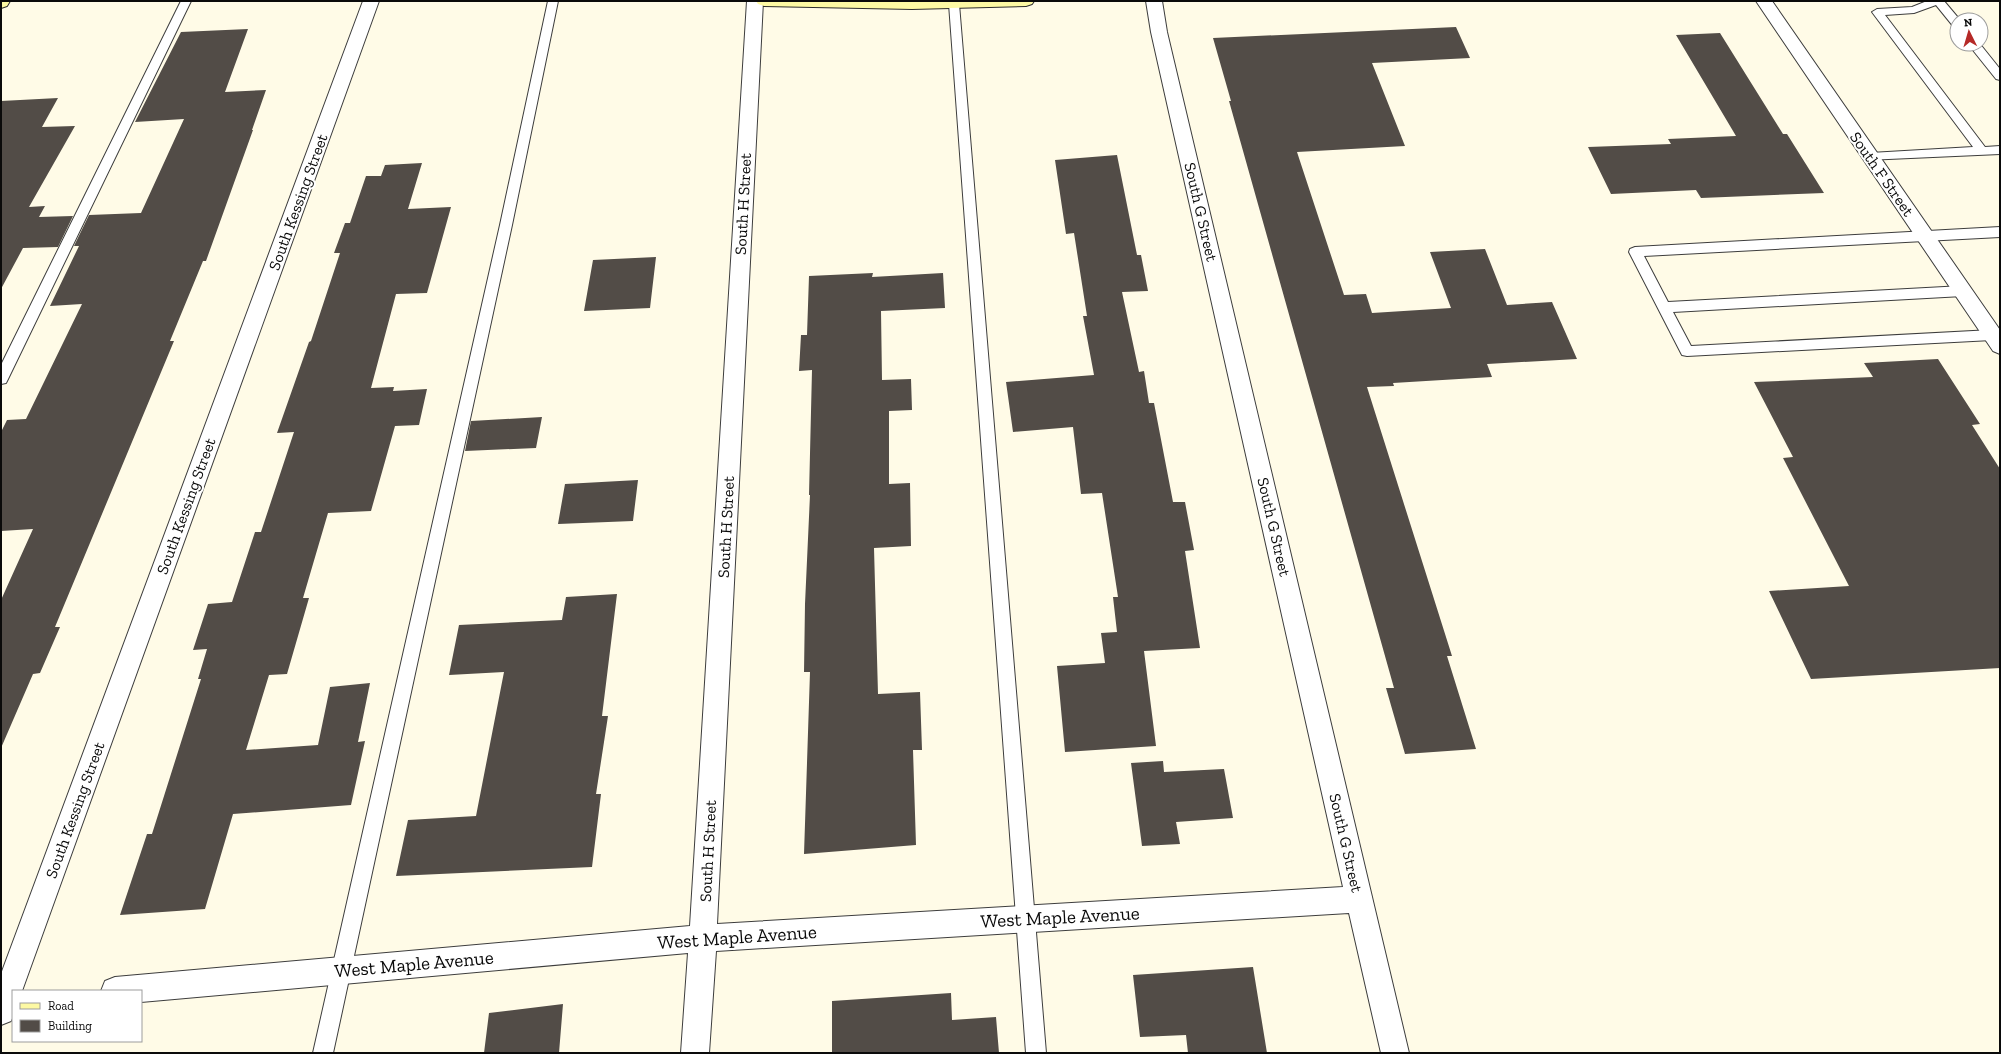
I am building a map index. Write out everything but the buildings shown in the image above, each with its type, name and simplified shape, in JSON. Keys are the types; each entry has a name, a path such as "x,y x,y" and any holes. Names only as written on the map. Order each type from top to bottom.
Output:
{"main road":[{"path":"764,1 856,4 954,4 1026,1"}],"street":[{"name":"South Kessing Street","path":"5,1003 371,1"},
{"name":"South H Street","path":"695,1053 703,938 755,1"},
{"name":"South G Street","path":"1154,1 1159,32 1395,1053"},
{"name":"South F Street","path":"1764,1 1996,341"},
{"name":"West Maple Avenue","path":"126,990 703,938 1359,899"}],"lane":[{"path":"1,379 186,1"},
{"path":"323,1053 503,240 553,1"},
{"path":"1949,15 1937,1 1914,10 1877,12 1982,151"},
{"path":"954,4 1036,1053"},
{"path":"1980,52 2000,76"},
{"path":"1870,156 2000,150"},
{"path":"1996,341 1687,351 1635,252 1926,238 2000,232"},
{"path":"1664,307 1962,291"}]}
